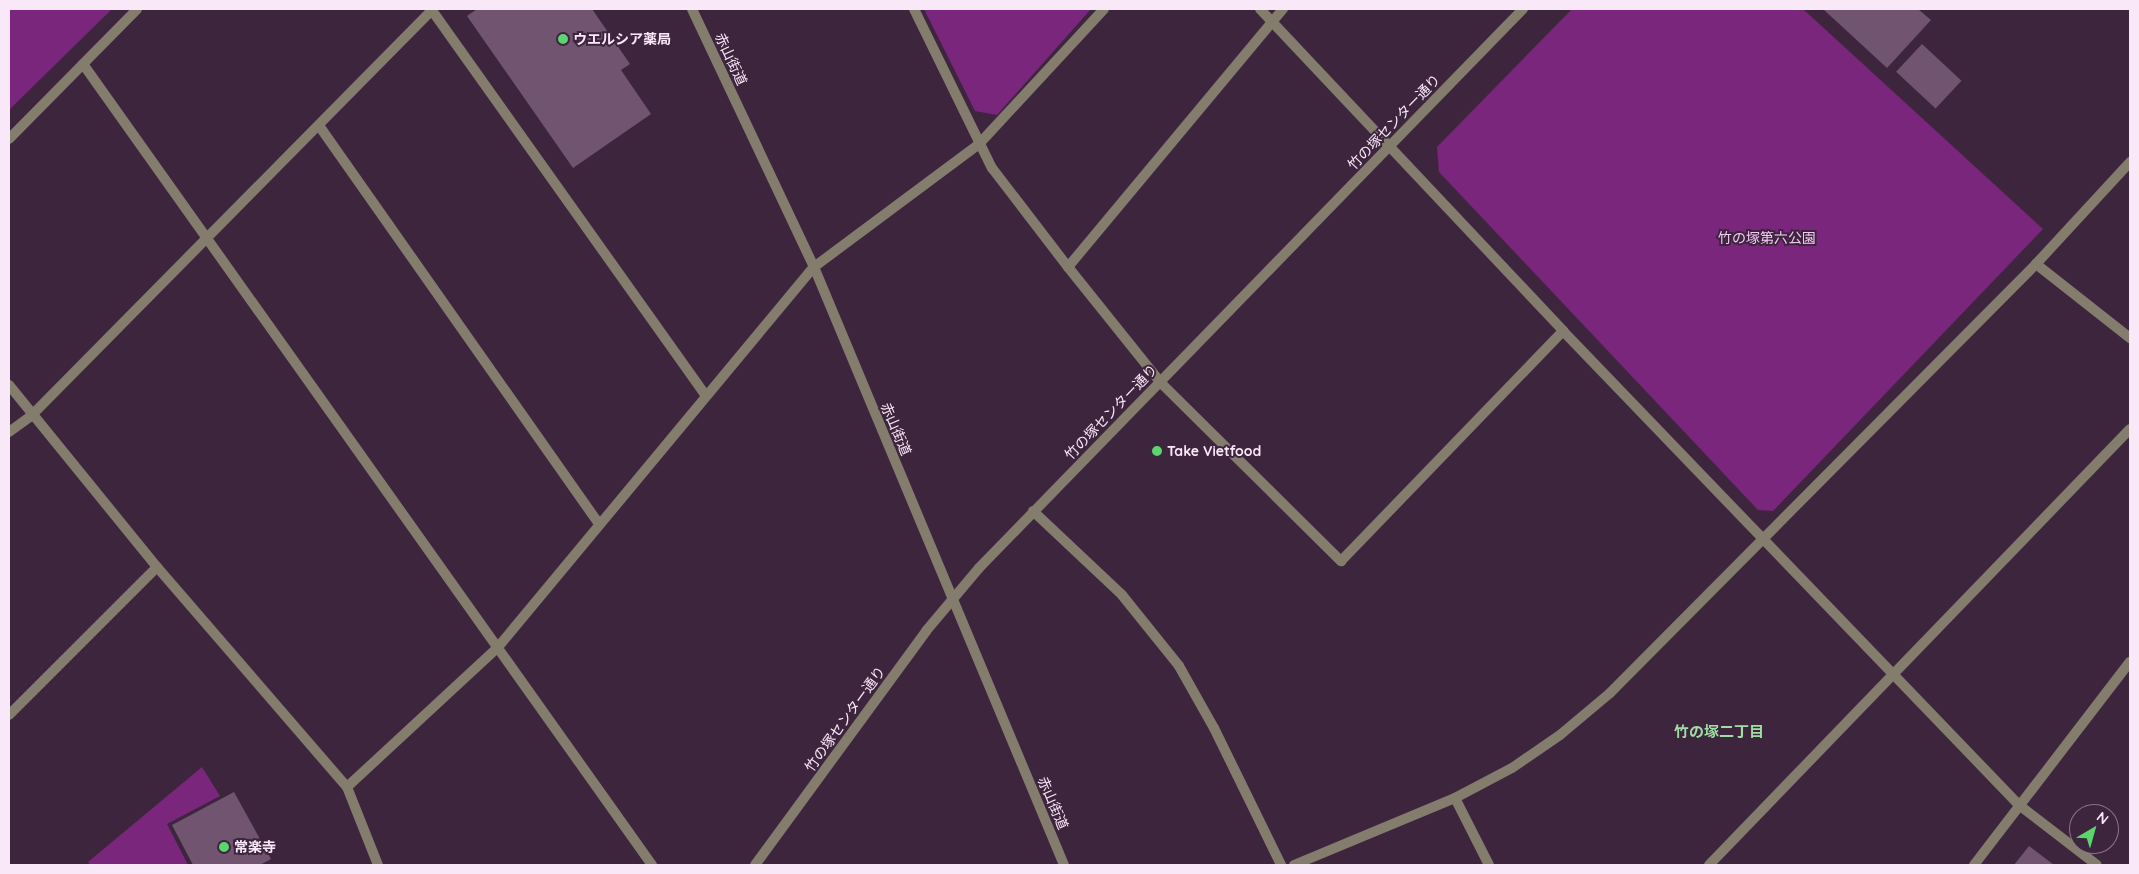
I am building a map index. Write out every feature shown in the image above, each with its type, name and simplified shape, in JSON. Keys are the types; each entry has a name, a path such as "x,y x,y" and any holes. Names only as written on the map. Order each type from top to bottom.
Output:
{"street":[{"path":"9,139 137,9"},
{"path":"9,432 31,416 208,240 432,9 706,396"},
{"name":"赤山街道","path":"692,9 814,267 1064,865"},
{"path":"914,9 992,168 1068,267 1160,382 1341,561 1563,331"},
{"path":"347,787 498,646 598,523 814,267 980,144 1104,9"},
{"path":"1260,9 1391,145 1563,331 2019,805 2096,865"},
{"path":"1068,267 1283,9"},
{"name":"竹の塚センター通り","path":"754,865 952,598 1033,511 1523,9"},
{"path":"83,64 652,865"},
{"path":"320,126 598,523"},
{"path":"1294,865 1455,798 1512,768 1560,735 1610,693 2036,264 2130,162"},
{"path":"2036,264 2130,338"},
{"path":"9,386 31,416 157,567 347,787 378,865"},
{"path":"1709,865 2130,429"},
{"path":"1033,511 1122,596 1179,666 1214,728 1281,865"},
{"path":"9,715 157,567"},
{"path":"1974,865 2130,662"},
{"path":"1455,798 1489,865"}],"green space":[{"path":"9,9 112,9 9,110"},
{"path":"924,9 1091,9 997,115 975,111"},
{"name":"竹の塚第六公園","path":"1572,9 1803,9 2043,229 1773,511 1758,510 1439,172 1437,147"},
{"path":"202,767 220,796 167,824 188,865 90,865 88,862"}],"building":[{"path":"477,9 592,9 630,64 621,70 651,114 573,168 467,16"},
{"path":"1823,9 1918,9 1931,20 1887,68"},
{"path":"1922,44 1961,81 1936,109 1896,72"},
{"path":"234,792 271,859 260,865 193,865 172,825"},
{"path":"2029,846 2054,865 2014,865"}],"place":[{"name":"ウエルシア薬局","path":"563,39"},
{"name":"Take Vietfood","path":"1157,451"},
{"name":"常楽寺","path":"224,847"}],"district":[{"name":"竹の塚二丁目","path":"1719,732"}]}
